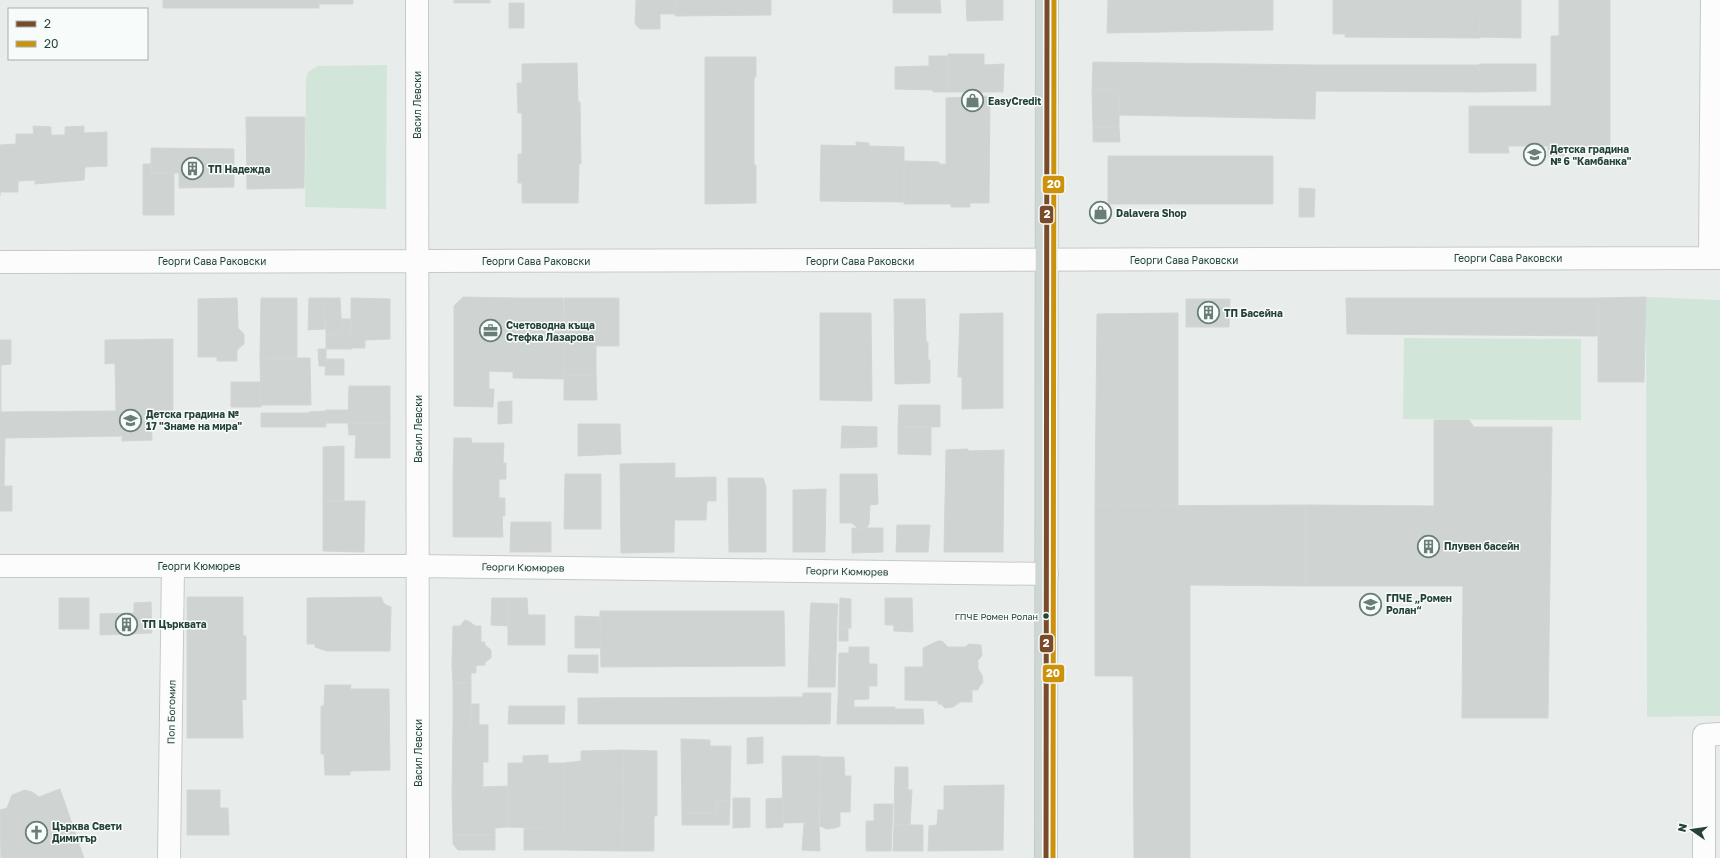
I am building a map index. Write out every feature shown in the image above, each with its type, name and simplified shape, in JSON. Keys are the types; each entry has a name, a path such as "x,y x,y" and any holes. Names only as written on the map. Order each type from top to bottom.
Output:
{"main road":[{"path":"1046,858 1047,0"}],"street":[{"name":"Васил Левски","path":"417,0 418,858"},
{"path":"1712,0 1715,258"},
{"name":"Георги Сава Раковски","path":"0,262 1715,258"},
{"name":"Георги Кюмюрев","path":"0,566 418,566 1047,574"},
{"name":"Поп Богомил","path":"169,858 173,566"},
{"path":"1704,858 1712,734"}],"green space":[{"path":"387,65 386,209 305,207 306,79 308,72 318,66"},
{"path":"1646,297 1720,300 1720,716 1647,717"},
{"path":"1404,338 1581,339 1581,420 1403,419"}],"building":[{"path":"163,0 353,0 353,4 319,4 319,8 163,8"},
{"path":"454,0 490,0 490,3 454,3"},
{"path":"636,0 675,0 676,14 660,14 660,29 640,29 635,24"},
{"path":"675,0 771,0 771,15 675,16"},
{"path":"893,0 940,0 941,13 893,13"},
{"path":"966,0 1003,0 1003,20 967,21"},
{"path":"1108,0 1273,0 1273,30 1107,33"},
{"path":"1333,0 1480,0 1480,38 1345,37 1345,34 1333,34"},
{"path":"1480,0 1521,0 1521,38 1479,37"},
{"path":"1559,0 1610,0 1610,146 1564,146 1564,156 1548,156 1548,146 1508,146 1509,153 1469,153 1469,106 1551,106 1551,36 1559,36"},
{"path":"509,3 524,3 524,28 509,28"},
{"path":"948,54 984,54 984,65 1004,64 1003,92 948,92"},
{"path":"929,56 948,56 948,92 895,89 895,67 929,66"},
{"path":"705,57 756,57 756,77 754,77 754,165 756,165 756,203 705,204"},
{"path":"1093,62 1316,65 1315,119 1119,115 1119,90 1092,90"},
{"path":"577,63 578,102 580,102 581,164 579,164 578,203 522,203 522,183 518,183 518,154 522,154 522,113 518,113 517,83 522,83 522,64"},
{"path":"1479,64 1536,64 1536,91 1480,92"},
{"path":"1316,65 1479,65 1480,92 1315,91"},
{"path":"1092,90 1119,90 1119,127 1093,127"},
{"path":"990,96 989,203 970,203 970,207 951,207 951,204 904,204 904,161 939,162 939,164 946,164 946,98"},
{"path":"246,117 305,117 304,188 247,189"},
{"path":"33,126 51,127 51,135 65,135 65,127 84,126 84,133 107,132 107,166 85,167 84,180 35,184 35,180 18,181 18,192 0,192 0,145 16,144 16,134 34,134"},
{"path":"1093,127 1119,127 1120,142 1093,142"},
{"path":"856,142 869,143 869,146 904,147 904,202 820,201 821,145 856,146"},
{"name":"ТП Надежда","path":"151,148 234,149 234,187 179,188 179,173 151,173"},
{"path":"1108,156 1273,156 1273,204 1108,204"},
{"path":"143,164 151,164 151,173 174,173 174,215 143,215"},
{"path":"1299,188 1315,189 1314,217 1299,217"},
{"path":"463,297 515,298 513,372 489,371 489,389 494,389 493,407 454,406 454,306"},
{"path":"1646,297 1644,382 1598,382 1598,298"},
{"path":"237,298 238,328 244,334 244,344 237,350 237,361 217,361 217,357 198,357 198,299"},
{"path":"261,298 297,298 297,359 260,359"},
{"path":"309,298 325,298 325,329 308,330"},
{"path":"325,298 340,298 342,334 326,334"},
{"path":"351,298 390,299 390,339 365,340 365,348 351,348"},
{"path":"515,298 563,298 564,379 513,378"},
{"path":"564,298 619,298 619,346 596,346 596,375 564,375"},
{"path":"1346,298 1598,298 1598,336 1347,334"},
{"path":"894,299 925,299 926,342 928,342 928,360 930,360 930,383 895,384"},
{"name":"ТП Басейна","path":"1186,299 1230,299 1229,327 1186,327"},
{"path":"820,313 871,313 872,401 820,400"},
{"path":"1003,313 1003,408 962,409 962,377 958,377 960,314"},
{"path":"1178,313 1178,506 1095,506 1097,314"},
{"path":"342,319 351,319 351,334 342,334"},
{"path":"326,334 351,334 352,349 326,349"},
{"path":"173,339 173,412 151,413 152,440 122,441 122,436 5,438 4,486 12,486 12,511 0,511 0,340 11,340 11,364 1,365 1,412 116,411 115,363 105,364 105,340"},
{"path":"318,349 326,349 326,366 319,366"},
{"path":"269,358 270,405 261,405 260,359"},
{"path":"269,358 310,358 311,405 270,405"},
{"path":"326,359 344,359 344,375 325,375"},
{"path":"564,375 596,375 597,400 564,400"},
{"path":"231,382 261,382 261,407 231,407"},
{"path":"349,386 390,386 390,423 348,423"},
{"path":"512,401 512,423 498,424 498,402"},
{"path":"899,405 940,405 940,427 898,427"},
{"path":"326,410 349,410 348,423 326,423"},
{"path":"326,411 326,427 308,427 309,412"},
{"path":"261,413 309,413 308,427 261,427"},
{"name":"Плувен басейн","path":"1434,420 1469,420 1474,427 1552,427 1548,718 1462,718 1463,586 1306,586 1306,505 1434,506"},
{"path":"348,423 390,423 390,458 355,458 356,435 349,435"},
{"path":"578,424 620,424 621,454 578,456"},
{"path":"842,426 877,427 877,447 841,448"},
{"path":"898,427 931,427 931,455 898,454"},
{"path":"454,438 471,438 472,443 504,443 503,463 506,463 506,479 453,480"},
{"path":"344,446 344,501 323,501 323,447"},
{"path":"968,449 968,451 1004,450 1003,552 944,552 946,450"},
{"path":"675,463 674,552 621,553 620,464"},
{"path":"565,474 601,474 601,529 564,529"},
{"path":"840,474 877,474 878,504 870,505 869,524 866,529 859,530 852,523 840,523"},
{"path":"716,477 716,501 707,501 706,520 674,520 675,478"},
{"path":"728,478 763,478 766,487 766,552 729,552"},
{"path":"499,479 499,498 505,498 505,516 502,516 503,537 453,537 453,480"},
{"path":"826,489 825,552 793,552 793,490"},
{"path":"323,501 365,501 364,552 323,551"},
{"path":"1306,505 1306,586 1190,585 1190,858 1134,858 1133,676 1095,676 1095,506"},
{"path":"511,522 551,522 551,552 510,552"},
{"path":"897,525 930,525 928,552 896,552"},
{"path":"852,528 863,530 868,528 883,528 883,552 852,553"},
{"path":"187,597 243,597 243,636 246,636 246,700 242,699 243,738 187,738"},
{"path":"381,597 384,604 391,607 390,651 327,651 315,647 315,644 307,644 307,598"},
{"path":"59,598 89,598 89,629 59,629"},
{"path":"492,598 508,598 508,626 491,625"},
{"path":"508,598 527,598 528,615 545,615 545,645 508,645"},
{"path":"840,598 851,599 851,628 839,628"},
{"path":"885,598 893,598 894,625 885,625"},
{"path":"893,598 912,598 913,632 894,631"},
{"name":"ТП Църквата","path":"151,602 152,633 100,635 100,614 134,613 134,603"},
{"path":"811,603 838,604 837,618 810,617"},
{"path":"600,611 784,611 785,666 601,667"},
{"path":"575,616 600,617 600,648 575,648"},
{"path":"810,617 837,618 835,687 808,687"},
{"path":"465,620 475,626 481,626 481,642 485,642 485,645 491,650 491,658 485,662 485,665 452,666 453,626 460,626"},
{"path":"839,628 848,628 848,641 839,641"},
{"path":"938,641 942,641 948,647 965,647 969,644 981,645 982,656 978,660 978,669 982,675 983,682 978,690 972,690 972,702 960,702 953,707 945,708 941,704 938,704 938,701 905,700 905,667 923,667 923,648"},
{"path":"849,647 869,647 869,664 877,664 877,686 869,686 869,699 838,700 839,653 849,653"},
{"path":"568,655 598,655 598,673 568,672"},
{"path":"476,665 476,673 471,673 471,683 453,683 452,666"},
{"path":"453,683 471,683 471,725 453,724"},
{"path":"325,685 351,685 350,689 389,689 390,770 350,771 350,775 325,775 324,754 321,754 321,706 324,706"},
{"path":"803,693 831,693 830,724 802,724"},
{"path":"803,697 802,724 578,724 578,698"},
{"path":"854,699 854,707 895,707 894,724 837,724 838,700"},
{"path":"471,704 479,704 479,725 471,725"},
{"path":"509,706 565,706 564,724 508,724"},
{"path":"895,709 923,709 924,724 894,724"},
{"path":"453,724 488,725 488,762 483,762 483,792 452,792"},
{"path":"763,737 763,763 747,764 747,738"},
{"path":"681,739 710,740 710,746 731,746 730,801 717,801 717,813 682,813"},
{"path":"623,750 622,851 563,850 564,763 581,761 581,751"},
{"path":"623,750 657,751 657,816 654,816 654,824 623,825"},
{"path":"548,755 548,763 564,763 564,829 508,827 508,763 523,763 523,756"},
{"path":"782,756 820,756 819,822 783,823"},
{"path":"820,757 844,757 845,776 851,776 850,812 840,812 840,826 835,828 827,829 820,826"},
{"path":"895,767 908,767 908,790 912,790 910,825 894,825"},
{"path":"1004,785 1003,850 928,851 929,826 937,825 938,810 944,810 944,786"},
{"path":"508,786 508,827 495,828 495,835 453,835 452,792 483,792 483,787"},
{"name":"Църква Свети Димитър","path":"60,789 84,858 1,858 0,810 7,808 12,795 25,790 32,792 39,797"},
{"path":"187,790 220,790 220,808 228,808 229,835 187,835"},
{"path":"733,798 750,798 750,827 733,828"},
{"path":"783,798 783,827 766,828 766,799"},
{"path":"717,801 730,801 729,825 682,825 682,813 717,813"},
{"path":"874,804 893,804 891,851 866,851 866,821 874,821"},
{"path":"819,822 820,851 802,850 804,823"},
{"path":"654,824 654,851 622,851 623,825"},
{"path":"894,825 923,825 923,851 893,851"},
{"path":"524,828 564,829 563,850 524,850"},
{"path":"453,835 495,835 495,850 458,850 453,844"}],"transit line":[{"name":"2","path":"1046,858 1047,0"},
{"name":"20","path":"1053,858 1054,0"}],"place":[{"name":"EasyCredit","path":"973,101"},
{"name":"Детска градина № 6 \"Камбанка\"","path":"1534,155"},
{"name":"ТП Надежда","path":"192,169"},
{"name":"Dalavera Shop","path":"1101,213"},
{"name":"ТП Басейна","path":"1208,313"},
{"name":"Счетоводна къща Стефка Лазарова","path":"490,331"},
{"name":"Детска градина № 17 \"Знаме на мира\"","path":"130,420"},
{"name":"Плувен басейн","path":"1428,546"},
{"name":"ГПЧЕ „Ромен Ролан“","path":"1370,604"},
{"name":"ГПЧЕ Ромен Ролан","path":"1046,616"},
{"name":"ТП Църквата","path":"126,624"},
{"name":"Църква Свети Димитър","path":"37,832"}]}
